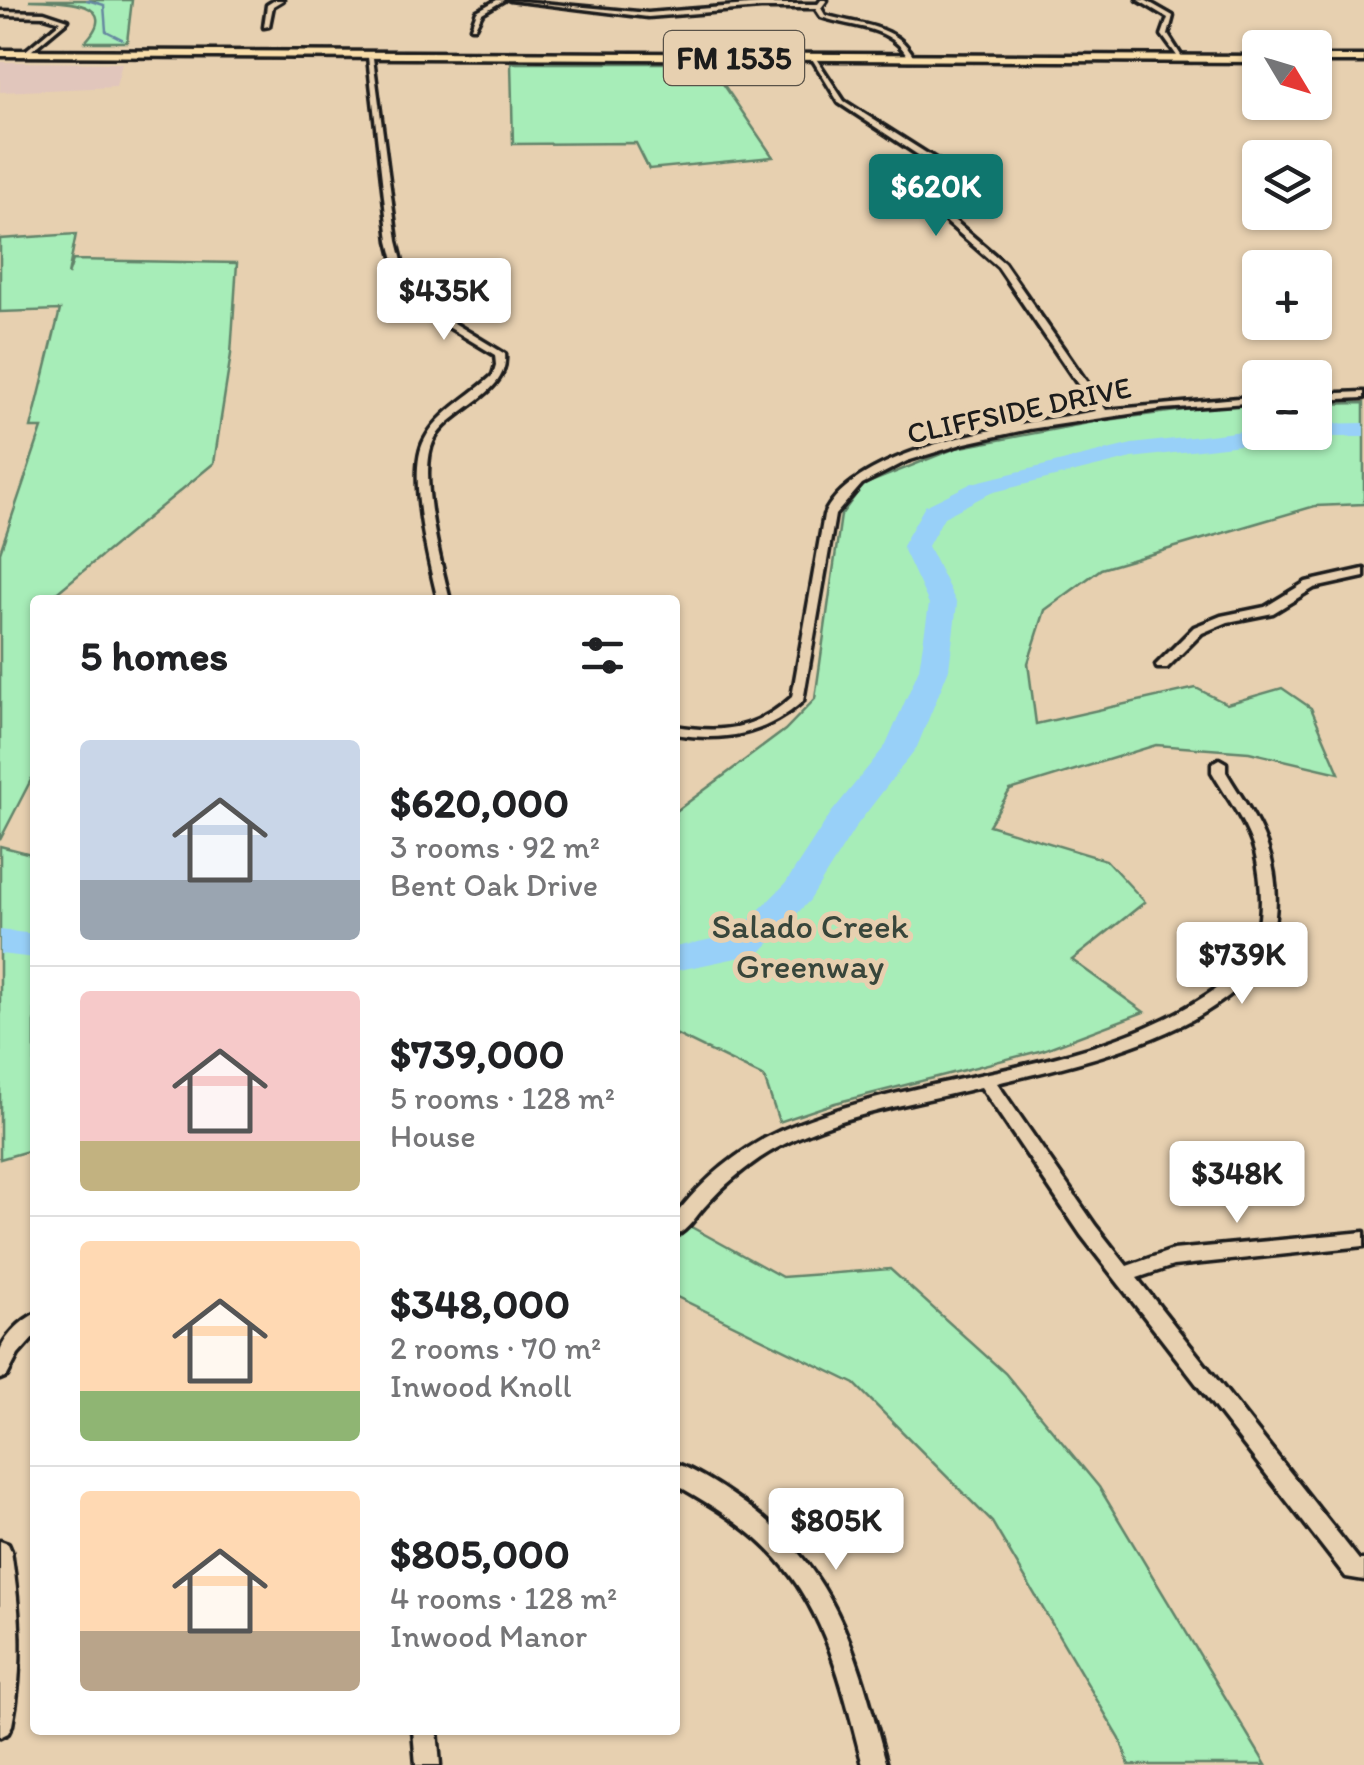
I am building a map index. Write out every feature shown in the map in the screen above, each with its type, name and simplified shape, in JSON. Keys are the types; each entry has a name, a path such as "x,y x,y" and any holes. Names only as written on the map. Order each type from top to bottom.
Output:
{"main road":[{"name":"FM 1535","path":"0,56 1242,59"},
{"name":"FM 1535","path":"0,56 209,57"},
{"path":"1332,59 1364,59"}],"street":[{"path":"266,26 270,6 280,0"},
{"path":"473,26 479,12 501,0"},
{"path":"512,0 648,15 821,3 819,12 829,19 902,39 912,58"},
{"path":"1141,0 1171,17 1165,35 1182,59"},
{"path":"0,13 44,14 65,20 26,54"},
{"path":"370,58 394,241 405,289 418,305 500,354 502,366 496,376 437,429 424,449 433,554 443,595"},
{"path":"813,58 841,102 942,167 930,196 936,212 973,238 1001,265 1104,414"},
{"path":"1332,396 1364,395"},
{"name":"CLIFFSIDE DRIVE","path":"680,731 721,737 746,732 786,710 798,698 831,511 858,479 903,459 959,442 1104,414 1242,400"},
{"path":"1162,665 1198,630 1225,619 1269,610 1310,585 1364,573"},
{"path":"682,1207 732,1169 793,1132 1128,1040 1192,1012 1226,992 1249,967 1266,924 1263,854 1249,819 1219,772 1219,763"},
{"path":"985,1079 1058,1189 1123,1275 1359,1570"},
{"path":"1123,1275 1173,1258 1364,1239"},
{"path":"0,1370 30,1328"},
{"path":"680,1475 747,1513 782,1547 815,1588 840,1637 875,1765"},
{"path":"0,1550 12,1641 8,1696 0,1725"},
{"path":"426,1735 428,1765"}],"shaded area":[{"path":"0,62 122,63 116,87 0,92"}],"green space":[{"path":"29,0 132,0 127,42 85,42 95,28 97,18 92,11 70,3"},
{"path":"511,63 709,63 773,157 649,169 636,143 513,144"},
{"path":"76,234 68,275 73,260 237,263 231,354 214,463 54,595 30,595 30,782 0,840 0,552 42,428 31,428 60,310 0,312 0,239"},
{"name":"Salado Creek Greenway","path":"1364,403 1364,504 1315,506 1101,569 1045,610 1028,663 1036,724 1196,688 1227,704 1282,688 1311,708 1339,773 1249,752 1156,745 1010,790 989,825 1106,860 1145,902 1072,960 1144,1012 1043,1050 835,1103 779,1122 764,1077 680,1036 680,808 785,730 815,699 841,515 863,485 956,448 1099,421 1242,404 1242,450 1332,450 1332,404"},
{"path":"0,846 30,854 30,1150 0,1159"},
{"path":"680,1221 782,1277 890,1269 1005,1373 1099,1487 1266,1765 1129,1765 1120,1739 992,1522 855,1384 680,1298"}],"waterway":[{"path":"87,0 104,5 106,31 122,39"},
{"path":"1332,431 1364,430"},
{"path":"680,958 747,944 798,892 843,820 901,747 934,669 943,604 915,546 934,512 981,488 1132,451 1242,438"},
{"path":"0,942 30,945"}]}
